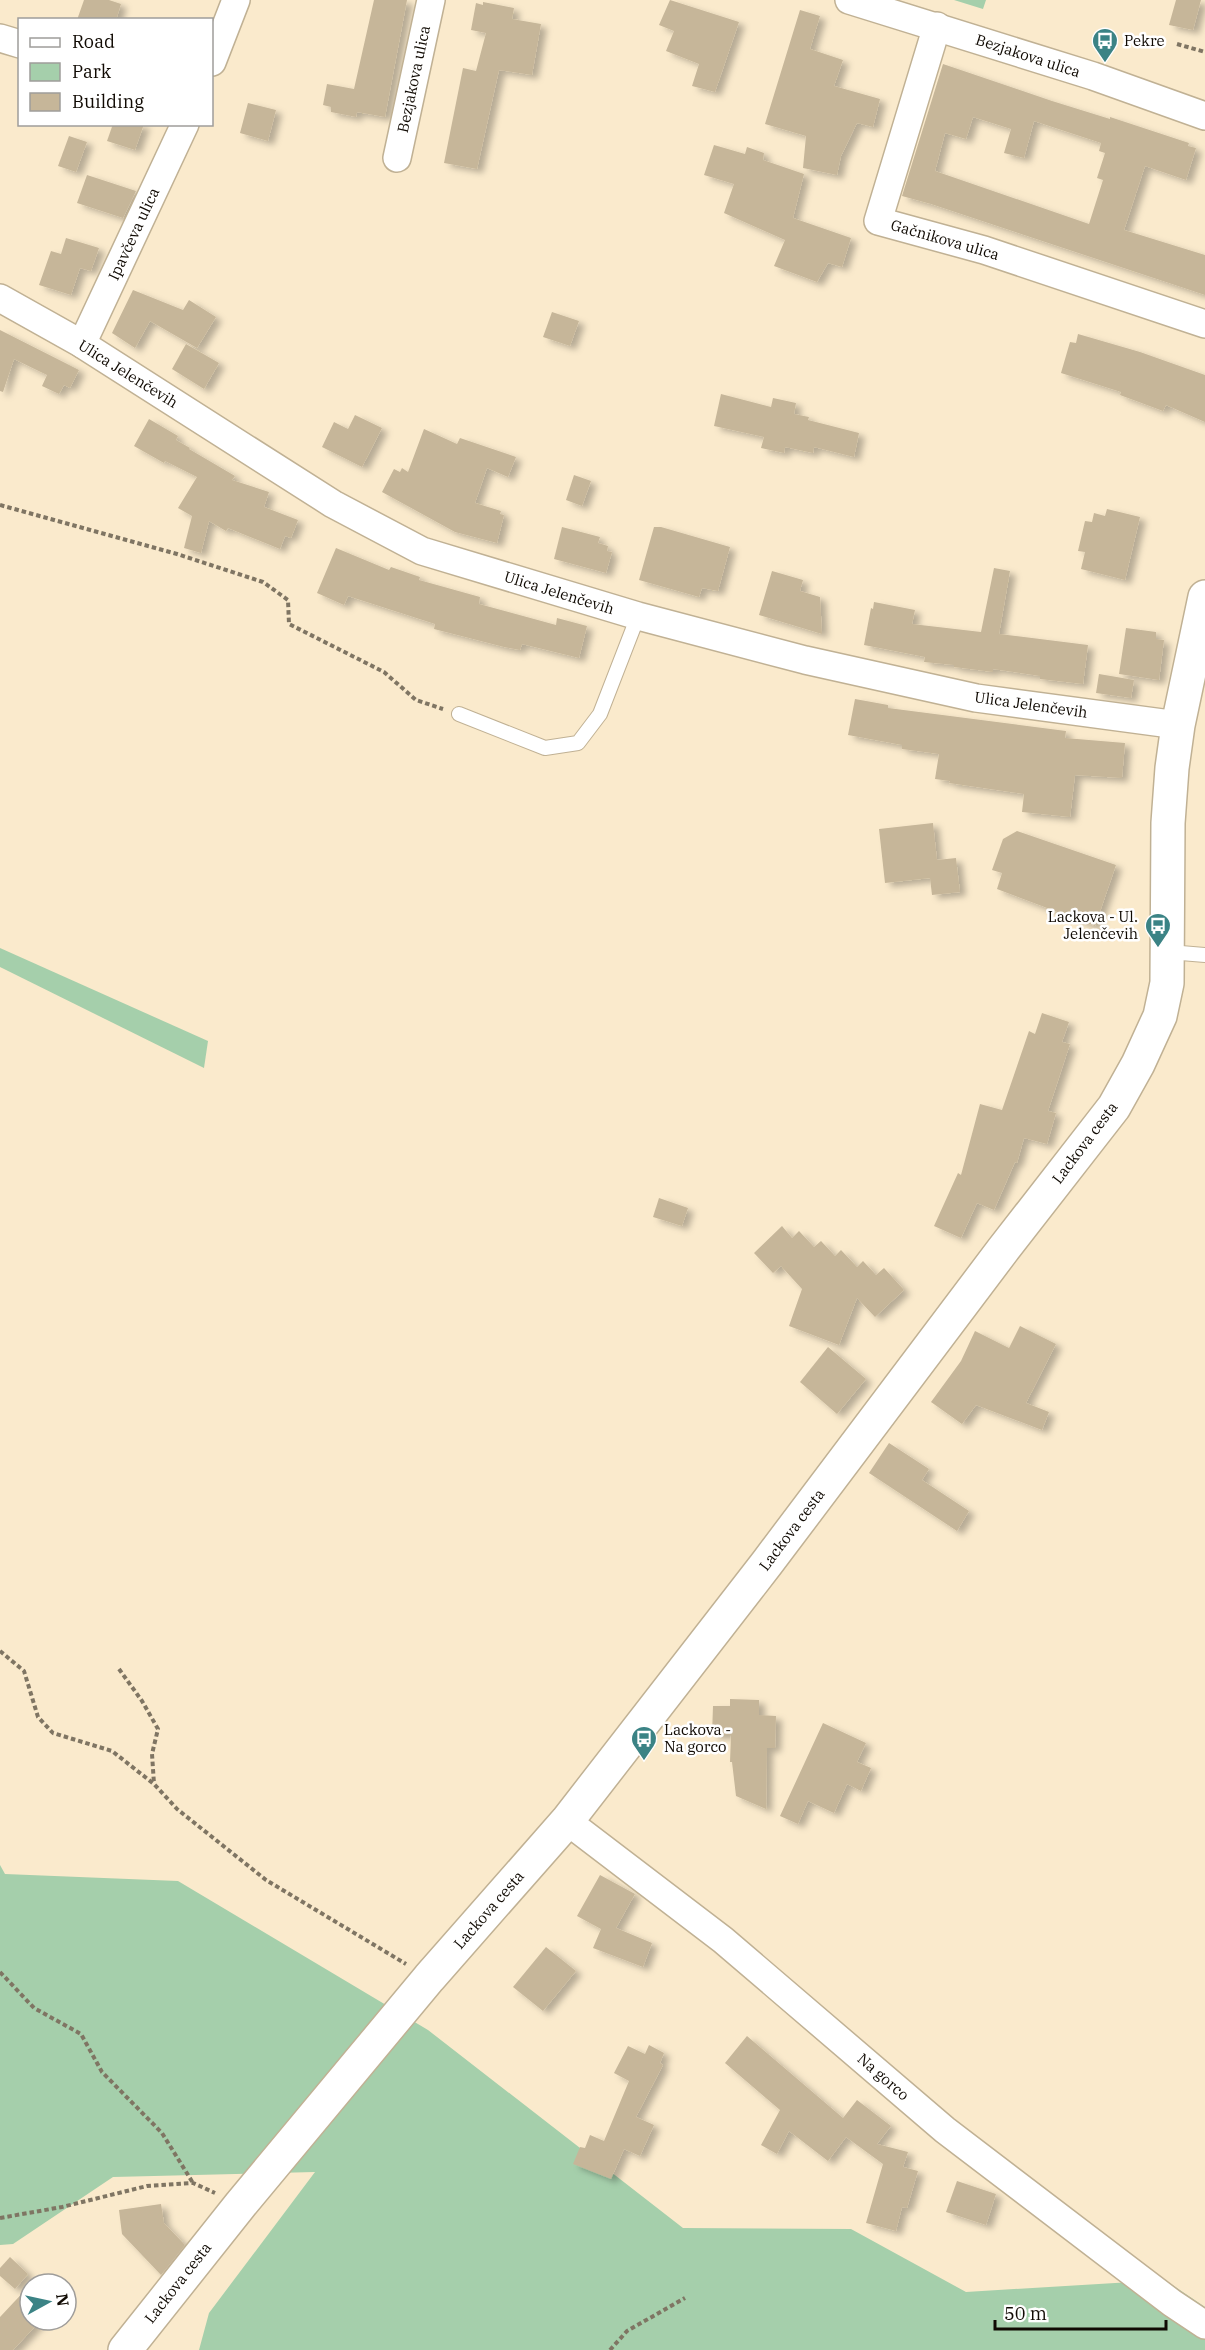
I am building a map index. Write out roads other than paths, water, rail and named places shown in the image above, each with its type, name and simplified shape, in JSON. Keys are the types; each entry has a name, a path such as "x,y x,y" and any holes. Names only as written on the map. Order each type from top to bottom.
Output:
{"street":[{"path":"213,59 236,0"},
{"name":"Bezjakova ulica","path":"397,158 431,0"},
{"name":"Bezjakova ulica","path":"849,0 1093,76 1205,116"},
{"name":"Gačnikova ulica","path":"937,26 878,221 984,250 1205,324"},
{"path":"0,38 18,43"},
{"name":"Ipavčeva ulica","path":"82,344 184,126"},
{"name":"Ulica Jelenčevih","path":"0,298 82,344 333,504 422,551 638,616 805,660 976,698 1178,724"},
{"name":"Lackova cesta","path":"125,2350 241,2204 429,1978 567,1821 767,1563 1002,1251 1114,1107 1138,1064 1160,1016 1167,983 1169,952 1168,823 1172,768 1178,724 1205,597"},
{"name":"Na gorco","path":"567,1821 723,1940 945,2130 1172,2303 1205,2325"}],"lane":[{"path":"459,714 545,748 578,743 600,714 638,616"},
{"path":"1169,952 1205,955"}],"place":[{"name":"Pekre","path":"1105,64"},
{"name":"Lackova - Ul. Jelenčevih","path":"1158,949"},
{"name":"Lackova - Na gorco","path":"644,1762"}]}
